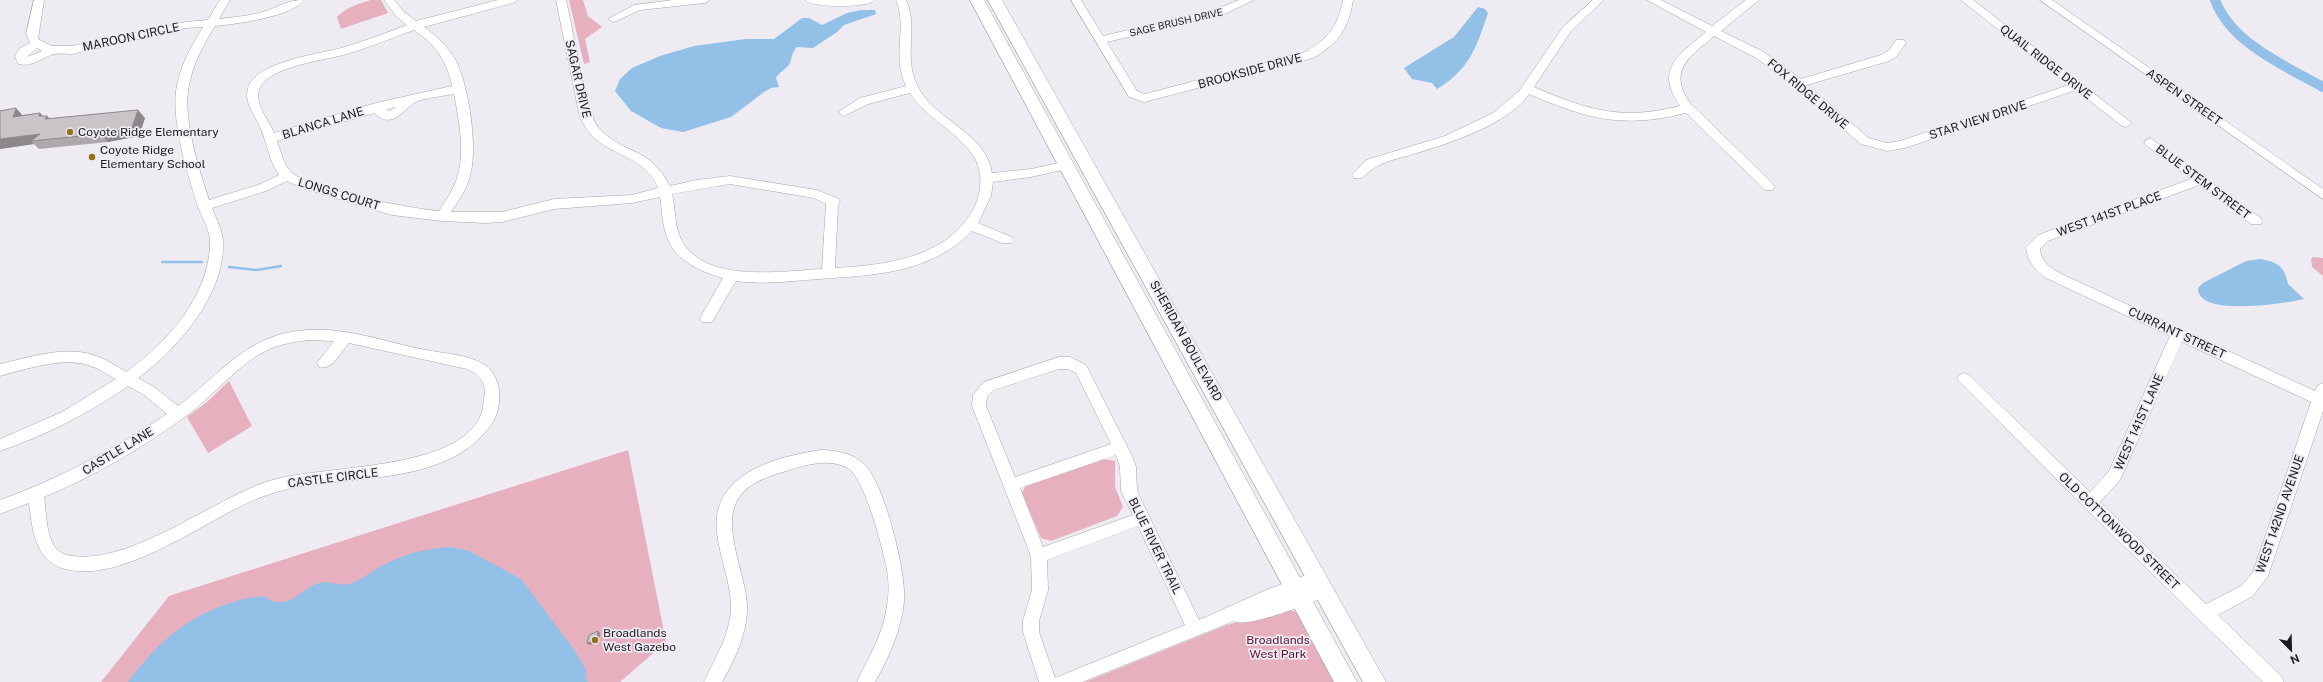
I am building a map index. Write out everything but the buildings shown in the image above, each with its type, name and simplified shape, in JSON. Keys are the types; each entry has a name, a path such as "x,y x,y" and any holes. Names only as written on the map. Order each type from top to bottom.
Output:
{"main road":[{"name":"SHERIDAN BOULEVARD","path":"977,0 1067,166 1120,241 1320,584 1375,682"},
{"name":"SHERIDAN BOULEVARD","path":"995,0 1120,241 1298,592 1346,682"}],"street":[{"path":"36,44 32,34 39,0"},
{"path":"0,445 65,419 128,379 175,336 189,318 207,287 213,272 217,246 204,206 184,119 182,99 191,60 225,0"},
{"name":"MAROON CIRCLE","path":"52,50 36,59 22,61 21,56 24,51 36,44 52,50 72,50 186,25 258,17 300,0"},
{"path":"389,0 400,15 430,37 447,55 453,66 465,138 466,164 460,187 442,216"},
{"name":"LONGS COURT","path":"512,0 462,11 357,47 292,62 264,76 254,87 253,103 270,139 280,167 287,176 306,185 392,210 442,216 502,217 570,201 632,199 665,191"},
{"name":"SAGAR DRIVE","path":"561,0 586,118 591,128 604,141 647,163 656,172 665,191"},
{"path":"614,18 638,7 705,0"},
{"path":"810,0 839,3 870,0"},
{"path":"828,273 832,205 834,202 823,196 744,181 730,180 696,184 665,191 668,223 677,244 696,262 709,269 732,275 764,278 880,269 916,261 942,248 970,225 984,200 987,178 981,158 975,149 930,111 912,88 905,68 903,54 907,17 901,0"},
{"path":"1076,0 1133,94 1144,98 1141,110"},
{"name":"SAGE BRUSH DRIVE","path":"1101,40 1220,12 1249,0"},
{"name":"BROOKSIDE DRIVE","path":"1144,98 1309,55 1330,42 1338,34 1346,18 1348,0"},
{"path":"1358,175 1370,163 1449,139 1483,124 1512,104 1527,89 1567,29 1599,0"},
{"name":"FOX RIDGE DRIVE","path":"1652,0 1714,30 1760,55 1798,84 1858,136 1878,150"},
{"path":"1754,0 1738,10 1681,59 1674,72 1675,88 1688,108 1769,187"},
{"name":"QUAIL RIDGE DRIVE","path":"1966,0 2126,123"},
{"name":"ASPEN STREET","path":"2045,0 2323,195"},
{"path":"1798,84 1885,58 1900,44"},
{"name":"STAR VIEW DRIVE","path":"1878,150 1901,145 2078,86"},
{"path":"844,112 864,101 912,88"},
{"name":"BLANCA LANE","path":"270,139 376,107 458,89"},
{"path":"1527,89 1575,109 1618,118 1646,118 1688,108"},
{"name":"BLUE STEM STREET","path":"2150,142 2256,221"},
{"path":"987,178 1031,173 1067,166"},
{"path":"204,206 262,188 287,176"},
{"name":"WEST 141ST PLACE","path":"2035,260 2033,247 2043,238 2200,180"},
{"path":"970,225 1007,240"},
{"name":"CURRANT STREET","path":"2035,260 2052,276 2178,334 2322,396"},
{"path":"707,318 732,275"},
{"name":"WEST 141ST LANE","path":"2088,501 2097,496 2114,475 2178,334"},
{"name":"CASTLE CIRCLE","path":"36,494 43,543 48,551 64,562 90,563 126,554 165,539 237,500 275,486 294,482 382,472 446,453 470,440 487,420 493,401 493,386 490,378 476,366 346,336 307,335 288,338 261,347 238,361 178,414"},
{"path":"324,363 346,336"},
{"path":"0,370 50,358 82,358 107,366 164,402 178,414"},
{"name":"BLUE RIVER TRAIL","path":"1048,682 1031,632 1031,621 1040,590 1039,556 979,406 974,399 989,386 1066,359 1081,369 1120,447 1128,467 1129,491 1195,629"},
{"name":"OLD COTTONWOOD STREET","path":"1964,379 2275,682"},
{"name":"WEST 142ND AVENUE","path":"2204,614 2247,591 2260,576 2322,396"},
{"name":"CASTLE LANE","path":"0,507 36,494 98,464 178,414"},
{"path":"1011,485 1120,447"},
{"path":"713,682 732,645 737,624 738,588 723,524 728,503 729,490 761,473 835,451 851,463 865,477 895,571 895,606 889,633 880,657 866,682"},
{"path":"1039,556 1142,518"},
{"path":"1062,682 1220,619 1262,611 1298,592 1320,584"}],"green space":[{"path":"371,0 381,0 388,13 341,29 337,17 357,4"},
{"path":"569,0 583,0 588,16 602,27 585,39 590,62 584,64"},
{"path":"2313,257 2323,258 2323,276 2312,267 2311,259"},
{"path":"229,381 252,426 208,453 187,417 207,402"},
{"path":"628,450 666,642 620,682 101,682 169,596"},
{"path":"1103,459 1115,461 1115,487 1123,507 1117,516 1051,541 1041,538 1022,493 1026,485"},
{"name":"Broadlands West Park","path":"1287,608 1297,613 1335,682 1085,682 1227,625"}],"water":[{"path":"1478,7 1485,9 1488,13 1480,37 1470,57 1457,74 1437,89 1432,83 1412,79 1404,68 1454,37"},
{"path":"861,10 875,10 876,14 844,25 837,32 813,48 797,47 793,53 789,65 776,78 779,87 771,88 764,92 731,117 683,132 661,128 631,111 615,91 620,79 632,68 660,56 694,46 746,39 774,39 802,18 809,18 822,25 847,13"},
{"path":"2261,259 2280,266 2285,273 2288,284 2304,299 2263,305 2227,306 2212,303 2202,297 2198,288 2203,283 2246,261"},
{"path":"451,547 469,551 521,579 575,651 585,668 587,682 128,682 151,654 175,632 189,622 219,607 259,596 267,597 269,600 277,602 289,601 316,584 325,582 345,585 360,579 395,559 422,551"}],"waterway":[{"path":"2215,0 2233,29 2246,41 2276,62 2323,87"},
{"path":"162,262 202,262"},
{"path":"229,267 257,270 281,266"}],"place":[{"name":"Coyote Ridge Elementary","path":"70,132"},
{"name":"Coyote Ridge Elementary School","path":"92,157"},
{"name":"Broadlands West Gazebo","path":"595,640"}]}
